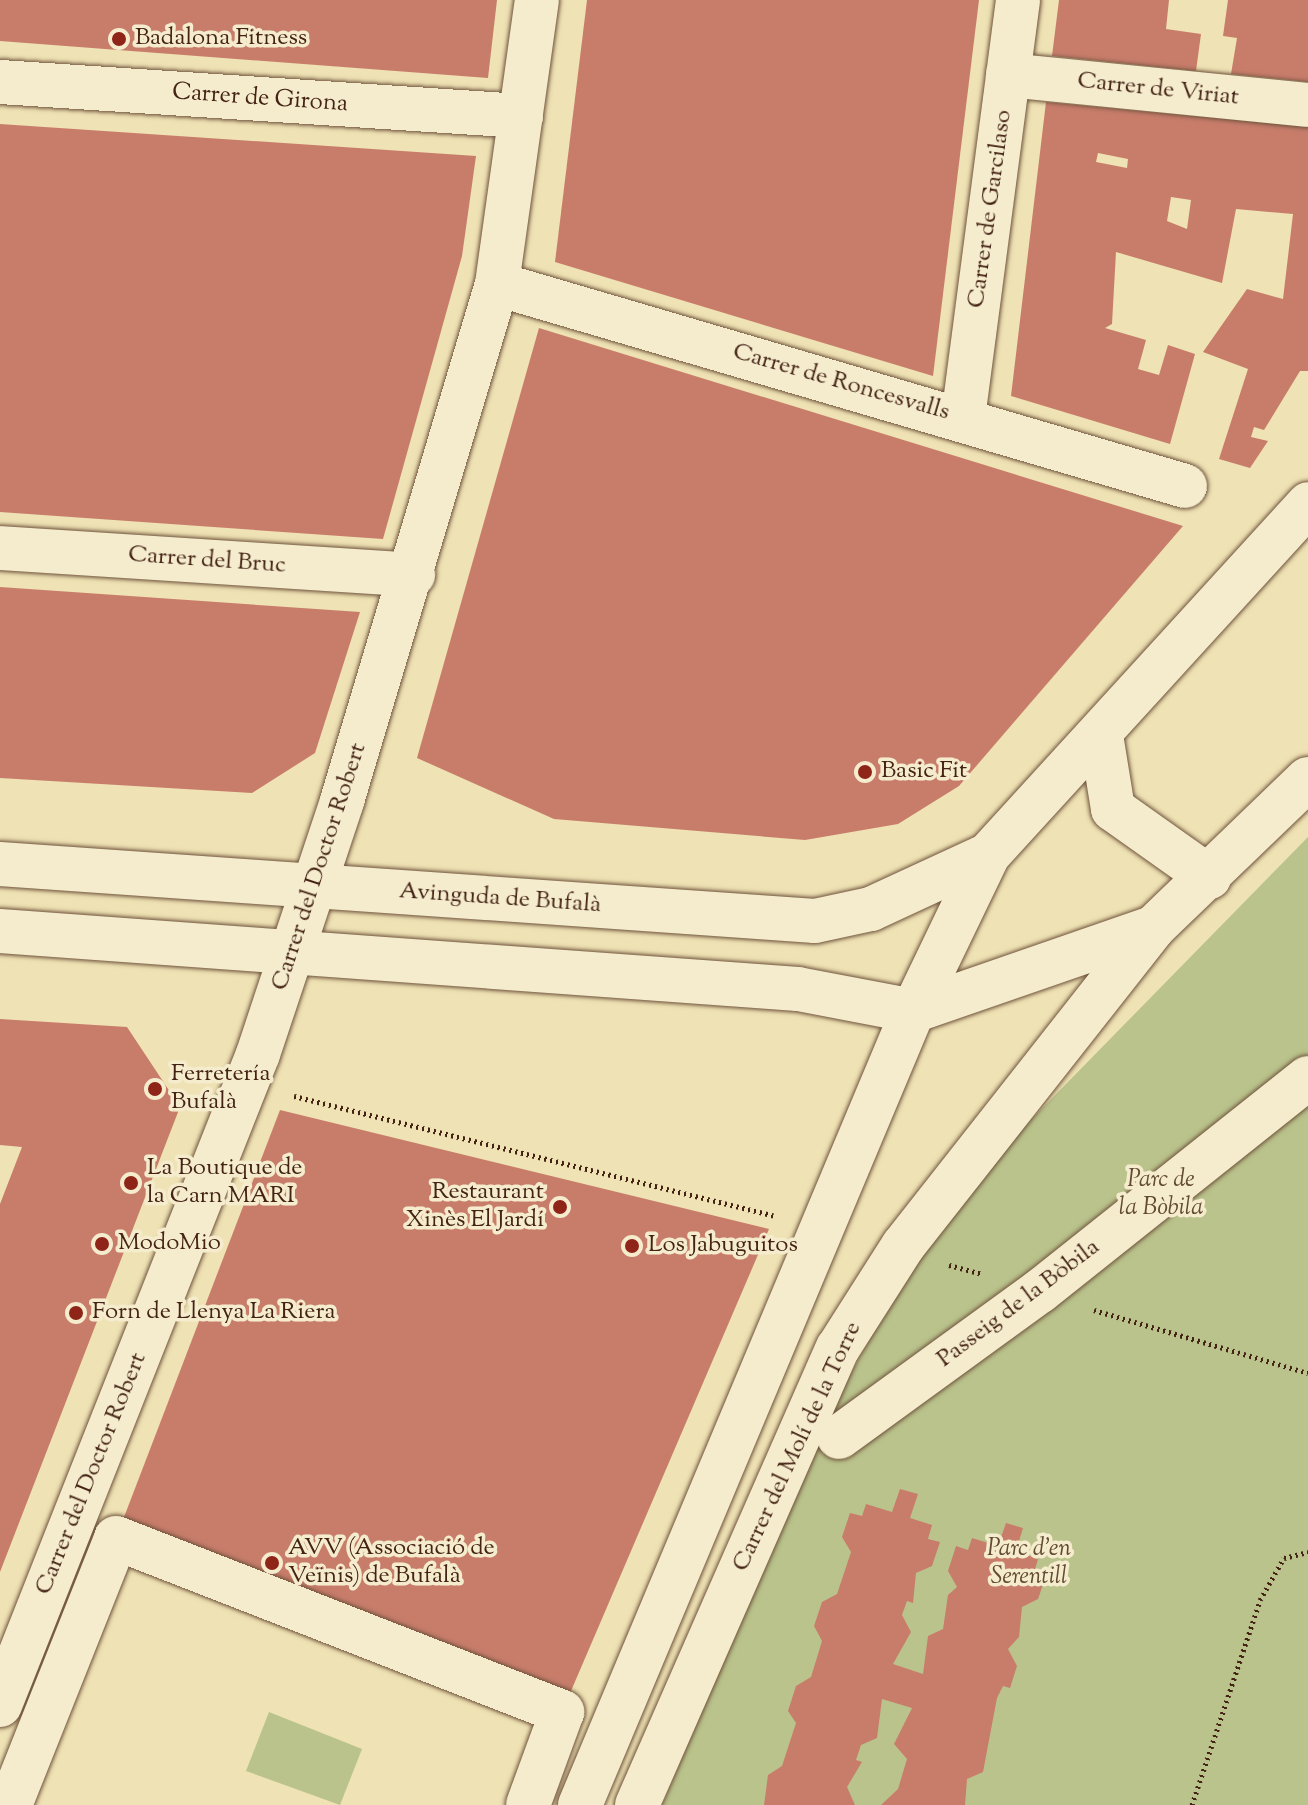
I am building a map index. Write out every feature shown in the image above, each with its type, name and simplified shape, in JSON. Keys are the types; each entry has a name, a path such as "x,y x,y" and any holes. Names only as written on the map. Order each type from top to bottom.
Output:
{"street":[{"name":"Carrer del Doctor Robert","path":"0,1705 294,951 413,575 497,284 537,0"},
{"name":"Carrer de Garcilaso","path":"963,418 1018,0"},
{"name":"Carrer de Viriat","path":"1008,75 1308,105"},
{"name":"Carrer de Girona","path":"0,82 521,116"},
{"name":"Carrer de Roncesvalls","path":"497,284 963,418 1185,486"},
{"path":"580,1805 913,1011 988,855 1101,735 1308,504"},
{"name":"Carrer del Bruc","path":"0,548 413,575"},
{"path":"1101,735 1113,809 1209,877"},
{"name":"Carrer del Molí de la Torre","path":"637,1805 838,1348 903,1246 1153,928 1308,779"},
{"name":"Avinguda de Bufalà","path":"0,864 315,883 815,921 871,909 988,855"},
{"name":"Carrer del Molí de la Torre","path":"913,1011 1153,928"},
{"path":"0,931 798,989 913,1011"},
{"name":"Passeig de la Bòbila","path":"839,1437 1040,1291 1308,1078"},
{"path":"10,1805 116,1538 562,1712 528,1805"}],"path":[{"path":"278,1093 782,1217"},
{"path":"1040,1291 1308,1373"},
{"path":"1192,1805 1260,1600 1284,1558 1308,1552"}],"green space":[{"name":"Parc d'en Serentill","path":"1308,837 1308,1805 662,1805 832,1407 906,1274 1017,1134"},
{"path":"269,1712 362,1749 340,1805 246,1771"}],"building":[{"path":"0,0 497,0 488,78 0,41"},
{"path":"587,0 979,0 933,376 555,262"},
{"path":"1059,0 1169,0 1166,29 1201,34 1196,71 1052,56"},
{"path":"1228,0 1308,0 1308,82 1231,74 1237,38 1223,36"},
{"path":"1046,102 1308,127 1308,371 1300,371 1264,430 1254,427 1251,437 1268,441 1250,468 1219,459 1248,369 1203,352 1247,289 1283,299 1293,214 1236,209 1222,283 1116,252 1112,324 1105,328 1146,340 1138,369 1159,375 1168,345 1195,354 1170,444 1011,396","holes":["1098,153 1128,159 1127,168 1096,162","1171,197 1191,200 1187,229 1167,221"]},
{"path":"0,124 476,156 462,256 383,539 0,512"},
{"path":"539,328 1183,526 959,786 898,824 805,840 554,819 417,758"},
{"path":"0,587 360,612 315,753 252,793 0,778"},
{"path":"0,1019 127,1027 180,1107 0,1572 0,1204 22,1147 0,1145"},
{"path":"280,1110 769,1229 562,1712 116,1538"},
{"path":"900,1489 918,1494 910,1518 932,1525 928,1539 940,1542 932,1566 916,1573 913,1603 907,1601 902,1615 911,1632 893,1664 923,1674 928,1636 943,1629 948,1595 957,1587 948,1571 956,1546 968,1550 972,1538 998,1546 1006,1523 1023,1528 1016,1551 1038,1559 1034,1573 1046,1576 1038,1599 1022,1607 1019,1637 1008,1649 1017,1666 1010,1688 1003,1686 997,1698 983,1772 967,1779 965,1805 881,1805 898,1789 907,1759 894,1744 912,1708 882,1699 877,1738 861,1745 856,1760 862,1762 847,1787 855,1805 764,1805 768,1775 782,1766 796,1723 788,1711 796,1686 811,1677 822,1641 814,1626 822,1602 837,1594 851,1552 842,1537 850,1513 862,1516 866,1504 892,1512"}],"place":[{"name":"Badalona Fitness","path":"119,39"},
{"name":"Basic Fit","path":"865,772"},
{"name":"Ferretería Bufalà","path":"155,1089"},
{"name":"La Boutique de la Carn MARI","path":"131,1183"},
{"name":"Restaurant Xinès El Jardí","path":"560,1207"},
{"name":"ModoMio","path":"102,1244"},
{"name":"Los Jabuguitos","path":"632,1246"},
{"name":"Forn de Llenya La Riera","path":"76,1313"},
{"name":"AVV (Associació de Veïnis) de Bufalà","path":"272,1563"}],"park label":[{"name":"Parc de la Bòbila","path":"1161,1195"}]}
